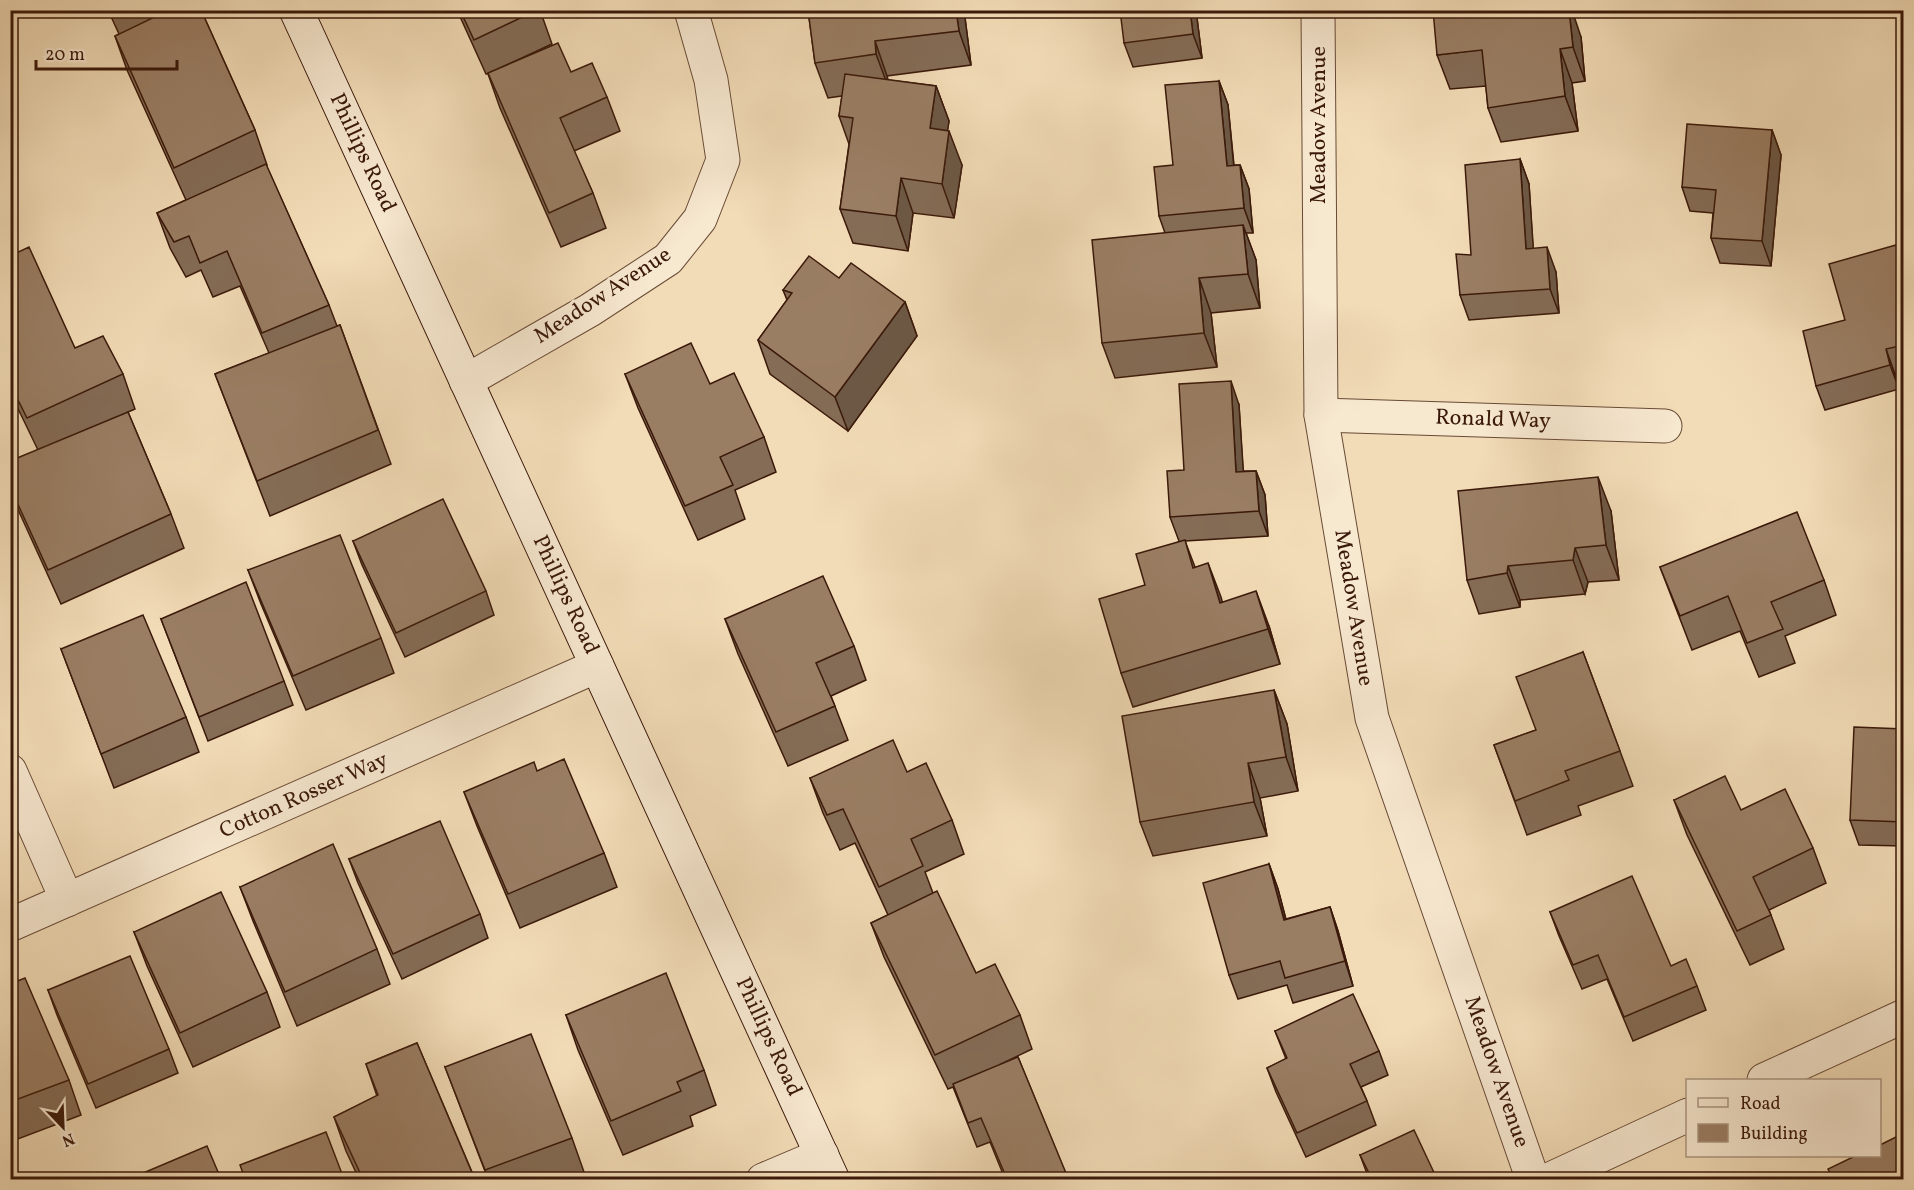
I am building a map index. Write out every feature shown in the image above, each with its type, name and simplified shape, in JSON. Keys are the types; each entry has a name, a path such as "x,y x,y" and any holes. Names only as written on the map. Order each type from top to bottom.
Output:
{"street":[{"name":"Phillips Road","path":"296,10 828,1167"},
{"name":"Meadow Avenue","path":"466,381 590,309 668,259 700,219 723,160 711,80 691,10"},
{"name":"Meadow Avenue","path":"1318,10 1321,415 1372,718 1533,1179"},
{"name":"Ronald Way","path":"1321,415 1665,426"},
{"name":"Cotton Rosser Way","path":"10,925 597,666"},
{"path":"10,771 67,900"},
{"path":"1766,1079 1904,1016"},
{"path":"1548,1179 1686,1116"},
{"path":"763,1179 828,1167"}],"building":[{"path":"169,10 201,10 255,130 174,168 115,36"},
{"path":"460,10 537,10 474,40"},
{"path":"808,10 956,10 959,31 875,41 876,54 815,63"},
{"path":"1120,10 1190,10 1193,34 1124,43"},
{"path":"1433,10 1569,10 1573,47 1560,49 1565,96 1488,108 1482,50 1437,55"},
{"path":"558,43 571,72 592,63 607,97 560,118 593,193 549,213 488,73"},
{"path":"845,74 936,86 930,128 949,131 942,184 901,178 896,216 840,209 853,118 839,116"},
{"path":"1219,81 1227,166 1240,165 1244,208 1159,216 1154,167 1173,165 1165,85"},
{"path":"1687,124 1772,130 1762,241 1711,238 1716,190 1682,187"},
{"path":"1520,159 1526,249 1547,247 1550,289 1460,295 1456,254 1471,255 1465,165"},
{"path":"266,164 329,305 262,333 227,251 200,263 189,236 174,242 157,213"},
{"path":"1243,225 1248,274 1199,278 1204,333 1102,343 1092,240"},
{"path":"1896,245 1904,272 1904,345 1886,349 1890,365 1816,386 1803,331 1845,320 1829,264"},
{"path":"29,247 75,348 103,336 123,374 27,418 10,384 10,256"},
{"path":"809,256 839,278 851,263 905,302 835,397 758,340 792,293 783,290"},
{"path":"340,325 378,430 257,481 215,374"},
{"path":"691,343 710,384 734,373 764,437 720,457 733,485 685,506 625,374"},
{"path":"1231,381 1236,472 1256,471 1259,511 1170,517 1167,471 1184,470 1179,384"},
{"path":"128,412 171,514 48,570 10,487 10,461"},
{"path":"1598,477 1606,545 1575,548 1573,560 1508,566 1507,573 1467,580 1458,491"},
{"path":"443,499 486,591 396,633 353,541"},
{"path":"1797,512 1824,580 1771,602 1783,629 1747,643 1728,596 1680,616 1660,567"},
{"path":"340,535 381,638 293,676 248,570"},
{"path":"1185,540 1193,568 1208,563 1220,603 1256,591 1268,629 1121,673 1099,599 1145,585 1136,554"},
{"path":"823,576 854,646 816,663 835,706 776,732 725,619"},
{"path":"246,582 284,681 199,717 161,619"},
{"path":"143,615 186,717 101,754 61,649"},
{"path":"1583,652 1620,751 1565,771 1569,780 1515,801 1494,745 1536,730 1516,677"},
{"path":"1274,690 1286,757 1248,763 1254,802 1140,822 1122,716"},
{"path":"1854,727 1904,729 1904,822 1850,820"},
{"path":"893,740 907,772 926,763 952,820 911,839 923,866 879,887 843,809 827,815 810,778"},
{"path":"564,759 604,853 508,894 464,792 534,762 537,771"},
{"path":"1725,776 1741,810 1785,789 1813,848 1753,877 1771,915 1737,931 1674,800"},
{"path":"440,821 480,914 393,954 349,859"},
{"path":"333,844 377,949 285,992 240,887"},
{"path":"1269,864 1284,920 1330,907 1345,961 1285,978 1280,961 1229,975 1203,883"},
{"path":"1632,876 1671,966 1686,959 1697,986 1624,1017 1598,955 1573,965 1550,912"},
{"path":"937,891 976,973 995,964 1020,1015 935,1055 871,923"},
{"path":"221,892 267,992 180,1033 134,932"},
{"path":"130,956 169,1049 88,1084 48,990"},
{"path":"666,973 704,1070 677,1082 681,1091 611,1121 566,1015"},
{"path":"25,978 69,1080 10,1102 10,984"},
{"path":"1353,994 1379,1051 1350,1064 1367,1101 1297,1133 1267,1068 1287,1058 1275,1031"},
{"path":"531,1034 572,1138 485,1170 445,1067"},
{"path":"417,1043 473,1175 464,1179 363,1179 334,1117 378,1095 366,1064"},
{"path":"1018,1057 1068,1178 1007,1179 981,1118 968,1123 953,1084"},
{"path":"1414,1130 1437,1179 1372,1179 1360,1155"},
{"path":"326,1132 344,1179 245,1179 240,1165"},
{"path":"1904,1133 1904,1179 1833,1179 1828,1169 1853,1157 1881,1157 1881,1144"},
{"path":"207,1146 221,1179 129,1179"}]}
